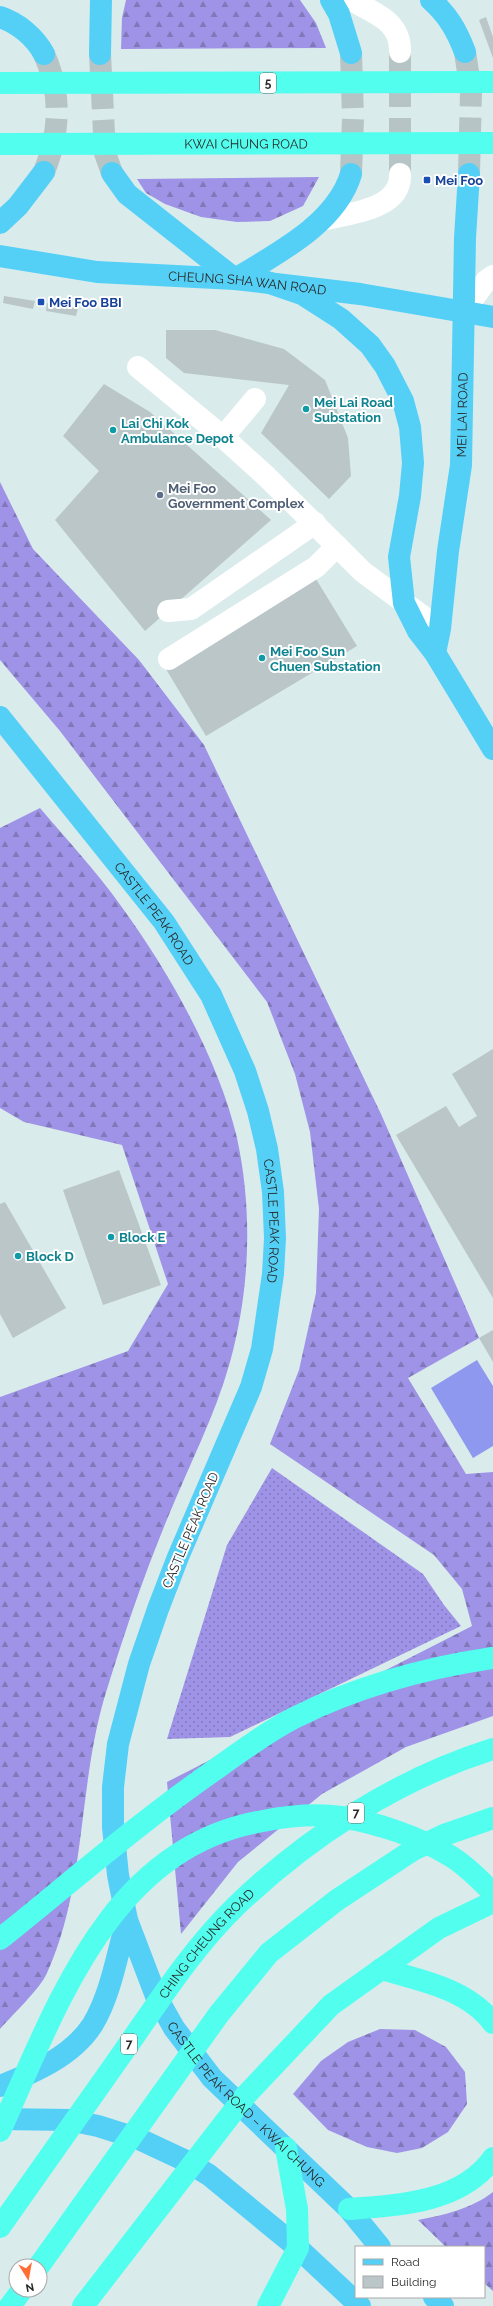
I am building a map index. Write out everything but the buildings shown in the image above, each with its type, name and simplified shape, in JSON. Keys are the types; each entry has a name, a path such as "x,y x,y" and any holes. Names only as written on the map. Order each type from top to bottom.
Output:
{"highway":[{"name":"5","path":"0,83 493,82"},
{"name":"KWAI CHUNG ROAD","path":"0,144 493,143"},
{"path":"0,1939 190,1787 249,1746 294,1719 342,1697 390,1680 441,1667 493,1658"},
{"name":"CHING CHEUNG ROAD","path":"0,2226 29,2187 177,1975 237,1906 307,1847 341,1823 389,1793 425,1774 493,1749"},
{"path":"0,2131 62,1996 82,1958 101,1928 126,1897 148,1878 190,1846 214,1833 241,1824 298,1815 325,1815 362,1820 433,1847 453,1858 474,1873 493,1894"},
{"path":"45,2258 219,2014 270,1953 338,1900 413,1850 444,1835 493,1818"},
{"path":"84,2306 246,2095 330,2005 439,1928 493,1902"},
{"path":"382,1968 436,1984 451,1991 476,2006 493,2023"},
{"path":"268,2306 298,2248 297,2209 286,2148"},
{"path":"349,2209 431,2198 452,2190 472,2179 493,2158"}],"main road":[{"path":"100,54 101,0"},
{"path":"330,0 339,14 351,53"},
{"path":"431,0 440,8 456,30 465,52"},
{"path":"0,17 20,27 32,37 44,54"},
{"path":"0,223 18,206 44,172"},
{"path":"112,173 127,194 235,279 272,256 322,220 347,184 351,174"},
{"name":"MEI LAI ROAD","path":"435,653 440,629 448,551 462,465 464,312 469,174"},
{"name":"CHEUNG SHA WAN ROAD","path":"0,256 97,272 267,282 360,294 493,317"},
{"path":"267,282 302,294 341,319 370,345 385,366 403,401 410,427 413,463 410,496 399,557 404,603 418,631 435,653 493,749"},
{"name":"CASTLE PEAK ROAD","path":"2,724 164,922 212,994 245,1071 258,1111 267,1149 273,1192 275,1238 273,1274 262,1349 237,1423 178,1557 139,1664 126,1706 118,1744 113,1787 113,1827 118,1875"},
{"name":"CASTLE PEAK ROAD – KWAI CHUNG","path":"118,1875 126,1920 156,1996 174,2028 212,2078 349,2209 379,2246"},
{"path":"0,2086 19,2079 57,2058 71,2048 92,2025 107,1994 126,1920"},
{"path":"0,2119 69,2120 98,2126 139,2139 186,2161 209,2175 298,2248 360,2306"},
{"path":"435,2298 444,2306"}],"lane":[{"path":"351,0 386,20 395,28 399,37 400,52"},
{"path":"322,220 382,204 394,196 400,181 400,174"},
{"path":"464,312 486,280 493,276"},
{"path":"138,367 223,437 315,523 363,572 440,629"},
{"path":"223,437 255,399"},
{"path":"168,611 191,609 315,523"},
{"path":"169,659 316,567 337,546"}],"green space":[{"path":"126,0 300,0 316,23 326,48 121,49 122,18"},
{"path":"319,177 303,206 270,221 237,222 201,217 165,204 146,193 137,179"},
{"path":"0,482 33,549 139,660 204,745 381,1114 479,1338 408,1378 466,1474 493,1472 493,1716 406,1747 322,1794 238,1862 181,1934 167,1782 472,1626 462,1589 434,1555 270,1444 299,1370 316,1293 319,1209 310,1132 295,1074 267,1002 60,731 0,660"},
{"path":"40,808 82,856 139,931 174,987 205,1047 229,1108 237,1138 245,1194 247,1250 242,1307 237,1334 224,1382 150,1562 104,1699 90,1768 69,1907 60,1940 44,1979 0,2029 0,1397 128,1351 168,1284 122,1145 24,1122 0,1108 0,828"},
{"path":"272,1468 423,1574 444,1605 461,1626 230,1737 167,1739 227,1545"},
{"path":"380,2029 415,2030 446,2047 465,2072 467,2104 448,2132 422,2148 397,2153 367,2147 328,2130 293,2094 321,2061 348,2042"},
{"path":"493,2192 493,2291 485,2284 485,2246 445,2246 418,2220 466,2207 485,2198"}],"shaded area":[{"path":"477,1360 493,1386 493,1446 473,1458 431,1388"}],"tunnel":[{"path":"400,52 400,174"},
{"path":"465,52 471,92 469,174"},
{"path":"351,53 353,118 351,174"},
{"path":"44,54 54,84 57,113 53,142 44,172"},
{"path":"100,54 105,153 112,173"}],"place":[{"name":"Mei Foo","path":"427,180"},
{"name":"Mei Foo BBI","path":"41,302"},
{"name":"Mei Lai Road Substation","path":"306,409"},
{"name":"Lai Chi Kok Ambulance Depot","path":"113,430"},
{"name":"Mei Foo Government Complex","path":"160,495"},
{"name":"Mei Foo Sun Chuen Substation","path":"262,658"},
{"name":"Block E","path":"111,1237"},
{"name":"Block D","path":"18,1256"}]}
